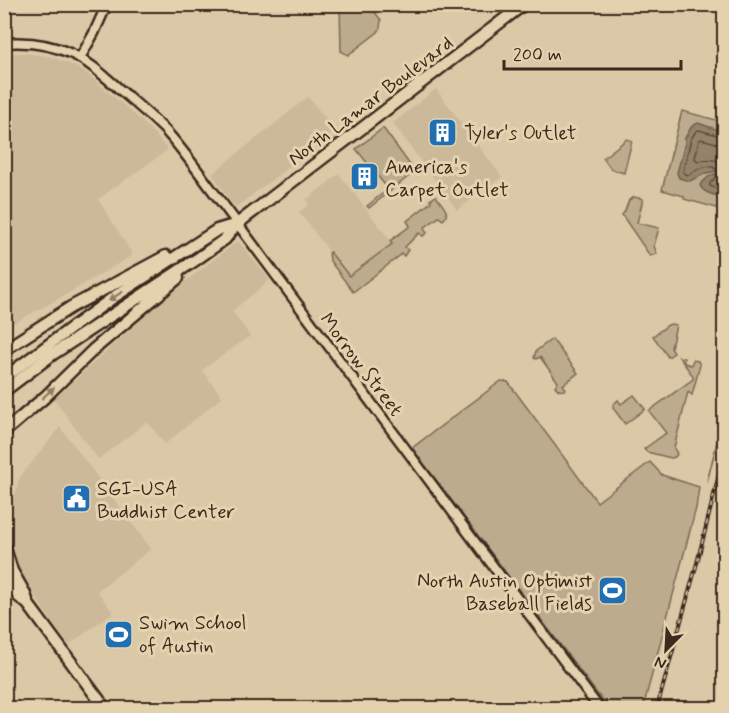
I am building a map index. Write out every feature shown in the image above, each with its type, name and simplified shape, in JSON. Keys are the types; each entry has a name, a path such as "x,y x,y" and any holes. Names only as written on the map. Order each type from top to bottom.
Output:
{"main road":[{"name":"North Lamar Boulevard","path":"4,391 53,354 225,239 237,224 524,4"},
{"name":"North Lamar Boulevard","path":"4,378 93,312 200,241 217,230 237,224"},
{"path":"4,350 82,301 179,249 200,241"},
{"path":"4,432 45,397 93,350 198,259"},
{"path":"4,545 6,564 18,596"},
{"path":"6,564 24,592 28,604"},
{"path":"4,582 28,604 105,708"}],"street":[{"path":"80,58 107,4"},
{"name":"Morrow Street","path":"4,43 36,43 66,51 80,58 107,78 165,131 181,149 599,708"}],"shaded area":[{"path":"340,5 369,5 381,20 378,32 348,55 341,51"},
{"path":"5,53 52,57 85,72 150,129 168,150 98,199 133,255 5,328"},
{"path":"436,89 502,177 457,210 393,123"},
{"path":"308,97 336,131 235,208 212,174"},
{"path":"682,111 724,122 724,210 684,199 684,196 662,190"},
{"path":"383,128 413,169 413,173 369,208 367,206 388,189 356,149"},
{"path":"627,139 632,141 624,173 611,169 603,158"},
{"path":"339,174 392,243 349,277 299,212 309,205 306,200"},
{"path":"436,196 446,211 443,220 439,217 424,228 427,233 423,236 419,233 405,247 408,250 404,256 402,254 353,292 330,261 329,252 349,276 392,244 390,241 410,226 407,221"},
{"path":"634,197 643,199 637,223 659,228 654,246 657,254 650,256 622,215 629,200"},
{"path":"238,241 270,280 232,311 250,336 202,370 222,397 165,444 147,422 98,459 54,399 156,306"},
{"path":"671,324 676,325 671,348 674,353 668,357 653,336"},
{"path":"552,339 578,373 563,385 566,389 563,390 555,386 558,382 540,357 534,358 536,351"},
{"path":"679,357 684,358 684,363 691,365 693,360 698,361 700,365 692,395 688,392 674,448 677,454 671,458 647,452 644,449 666,433 649,411 693,379"},
{"path":"501,381 508,382 597,502 650,462 662,475 699,487 696,508 643,708 608,708 412,448"},
{"path":"634,395 645,409 625,424 613,405 618,400 621,404"},
{"path":"60,427 151,549 97,591 113,612 69,645 54,626 17,567 9,513 20,477"}],"water":[{"path":"698,123 724,132 724,170 706,173 690,181 679,178 677,173 685,138 692,126"},
{"path":"724,173 724,197 710,194 700,185 708,177"}],"waterway":[{"path":"707,482 724,414"}],"railway":[{"path":"657,708 724,454"}],"place":[{"name":"Tyler's Outlet","path":"443,132"},
{"name":"America's Carpet Outlet","path":"364,177"},
{"name":"SGI-USA Buddhist Center","path":"76,499"},
{"name":"North Austin Optimist Baseball Fields","path":"613,591"},
{"name":"Swim School of Austin","path":"118,634"}]}
